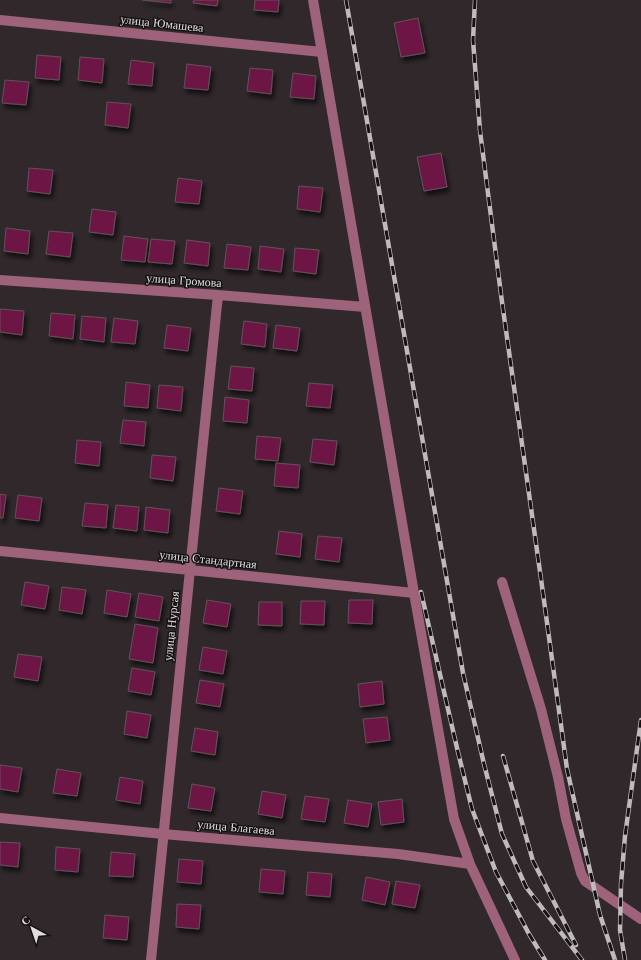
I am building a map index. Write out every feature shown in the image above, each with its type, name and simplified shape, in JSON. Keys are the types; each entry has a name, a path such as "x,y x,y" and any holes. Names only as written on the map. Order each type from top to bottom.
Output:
{"street":[{"path":"313,0 454,818 470,864 515,960"},
{"name":"улица Юмашева","path":"0,20 322,52"},
{"name":"улица Громова","path":"0,280 365,307"},
{"name":"улица Нурсая","path":"151,960 218,295"},
{"name":"улица Стандартная","path":"0,551 414,593"},
{"path":"502,582 541,709 558,777 566,819 581,873 585,881 641,919"},
{"name":"улица Благаева","path":"0,818 163,834 398,854 470,864"}],"building":[{"path":"142,0 171,0 171,3"},
{"path":"194,0 218,0 217,6 193,3"},
{"path":"255,0 279,0 278,12 254,10"},
{"path":"418,18 425,53 401,57 394,23"},
{"path":"37,55 61,57 59,80 35,78"},
{"path":"80,57 104,59 102,83 78,80"},
{"path":"131,60 154,63 152,86 128,84"},
{"path":"187,64 211,67 208,90 184,88"},
{"path":"250,68 273,70 271,94 247,91"},
{"path":"293,73 316,76 314,99 290,97"},
{"path":"5,80 29,82 26,105 2,103"},
{"path":"107,102 131,104 128,128 105,125"},
{"path":"441,153 447,187 424,191 417,157"},
{"path":"29,168 53,170 50,194 27,191"},
{"path":"178,178 202,181 199,204 175,202"},
{"path":"299,186 323,188 320,212 297,209"},
{"path":"92,209 116,212 113,235 89,232"},
{"path":"6,228 30,231 28,254 4,251"},
{"path":"49,231 73,233 70,257 46,254"},
{"path":"124,236 148,239 145,262 121,260"},
{"path":"151,239 175,241 172,264 148,262"},
{"path":"187,240 210,243 208,266 184,263"},
{"path":"227,244 251,247 248,270 224,268"},
{"path":"260,246 284,249 281,272 258,269"},
{"path":"295,248 319,250 316,274 293,271"},
{"path":"0,309 24,311 22,335 0,332"},
{"path":"51,313 75,315 73,339 49,336"},
{"path":"82,316 106,318 104,342 80,339"},
{"path":"114,318 138,321 135,344 111,342"},
{"path":"244,321 267,324 265,347 241,344"},
{"path":"167,325 191,328 188,351 164,348"},
{"path":"276,325 300,328 297,351 273,348"},
{"path":"231,366 254,368 252,391 228,389"},
{"path":"126,382 150,385 148,408 124,406"},
{"path":"309,383 333,385 330,408 306,406"},
{"path":"159,385 183,387 181,411 157,408"},
{"path":"225,397 249,400 247,423 223,421"},
{"path":"123,420 146,422 144,446 120,443"},
{"path":"257,436 281,438 278,461 255,459"},
{"path":"313,439 337,441 334,465 310,462"},
{"path":"77,440 101,442 99,466 75,463"},
{"path":"152,455 176,457 173,481 150,478"},
{"path":"276,463 300,465 298,488 274,486"},
{"path":"219,488 243,491 240,514 216,511"},
{"path":"0,494 6,495 3,518 0,518"},
{"path":"18,495 42,498 39,521 15,518"},
{"path":"85,503 108,505 106,528 82,526"},
{"path":"116,505 139,507 137,531 113,528"},
{"path":"146,507 170,510 168,533 144,530"},
{"path":"279,531 302,534 300,557 276,554"},
{"path":"318,536 342,538 339,562 315,559"},
{"path":"25,582 49,586 45,609 21,605"},
{"path":"62,587 86,590 82,614 59,610"},
{"path":"107,590 131,594 127,617 104,613"},
{"path":"139,593 163,597 159,621 135,617"},
{"path":"207,600 231,604 227,627 203,623"},
{"path":"349,600 373,600 372,624 348,623"},
{"path":"301,601 325,601 324,625 300,624"},
{"path":"259,602 282,602 282,626 258,625"},
{"path":"135,624 158,628 153,663 129,659"},
{"path":"203,647 227,651 223,674 199,670"},
{"path":"18,654 42,657 38,681 14,677"},
{"path":"132,668 155,672 151,695 128,691"},
{"path":"200,680 224,684 220,707 196,703"},
{"path":"382,681 384,704 360,707 358,684"},
{"path":"127,711 151,715 147,738 124,734"},
{"path":"387,717 390,740 366,743 363,719"},
{"path":"195,728 218,732 215,755 191,751"},
{"path":"0,765 22,768 18,792 0,789"},
{"path":"57,769 81,773 77,796 53,793"},
{"path":"120,777 143,781 140,804 116,800"},
{"path":"192,784 215,788 211,811 188,808"},
{"path":"262,791 286,795 282,818 258,814"},
{"path":"305,796 329,799 325,822 301,819"},
{"path":"402,799 404,822 381,825 378,802"},
{"path":"348,800 372,804 368,827 344,823"},
{"path":"0,842 20,843 18,867 0,865"},
{"path":"56,847 80,849 78,872 55,870"},
{"path":"111,852 135,854 133,877 109,876"},
{"path":"179,859 203,861 201,884 177,882"},
{"path":"261,869 285,871 283,894 259,892"},
{"path":"308,872 332,874 330,897 306,895"},
{"path":"366,877 390,882 385,905 362,900"},
{"path":"396,881 420,885 415,908 392,904"},
{"path":"177,904 201,905 199,929 176,927"},
{"path":"105,915 129,917 127,940 103,938"}],"railway":[{"path":"346,0 463,673 484,764 502,834 526,887 582,960"},
{"path":"475,0 473,40 480,131 502,302 567,769 600,915 615,960"},
{"path":"421,592 472,809 496,872 529,934 545,960"},
{"path":"625,960 620,930 621,884 625,836 641,720"},
{"path":"503,756 533,861 576,945"}]}
